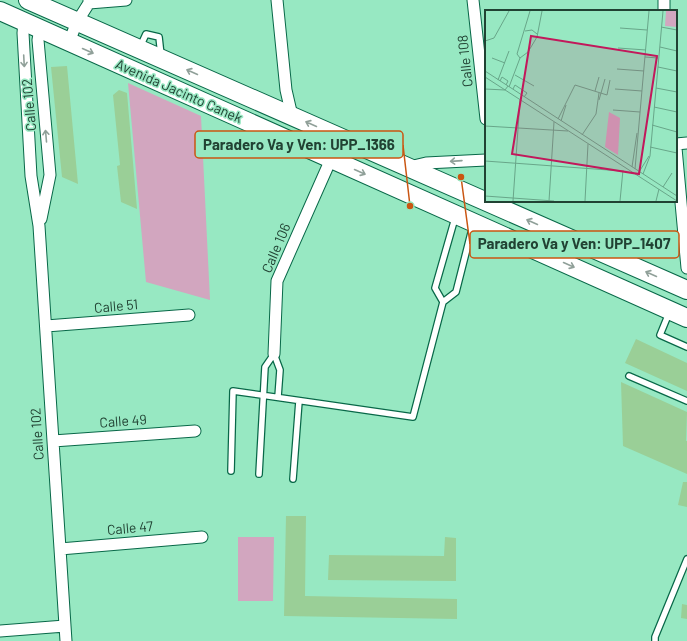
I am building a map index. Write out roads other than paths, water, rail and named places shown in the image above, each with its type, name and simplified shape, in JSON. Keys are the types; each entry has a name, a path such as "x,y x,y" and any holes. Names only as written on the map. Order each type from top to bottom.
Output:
{"main road":[{"name":"Avenida Jacinto Canek","path":"28,0 409,168 485,200"},
{"name":"Avenida Jacinto Canek","path":"0,13 32,25 687,318"},
{"name":"Avenida Jacinto Canek","path":"493,203 687,290"}],"street":[{"path":"69,42 77,22 89,2 126,0"},
{"path":"277,0 286,90 292,116"},
{"name":"Calle 108","path":"473,0 485,110"},
{"name":"Calle 102","path":"39,226 50,175 38,40 32,25 23,34 31,176 39,226 66,641"},
{"path":"677,144 687,143"},
{"name":"Calle 106","path":"274,354 277,281 331,159"},
{"path":"677,159 687,268"},
{"path":"409,168 426,163 485,160"},
{"name":"Calle 51","path":"46,326 189,315"},
{"name":"Calle 49","path":"53,441 195,431"},
{"name":"Calle 47","path":"60,549 202,537"},
{"path":"0,631 65,626"}],"lane":[{"path":"443,302 435,288 456,215"},
{"path":"231,471 233,391 413,417 443,302 456,292 474,222"},
{"path":"670,310 660,335 687,347"},
{"path":"259,474 265,367 274,354"},
{"path":"274,354 280,370 278,397"},
{"path":"629,376 687,401"},
{"path":"293,479 299,400"},
{"path":"655,641 655,637 687,559"}],"place":[{"name":"Paradero Va y Ven: UPP_1407","path":"461,177"},
{"name":"Paradero Va y Ven: UPP_1366","path":"410,206"}]}
